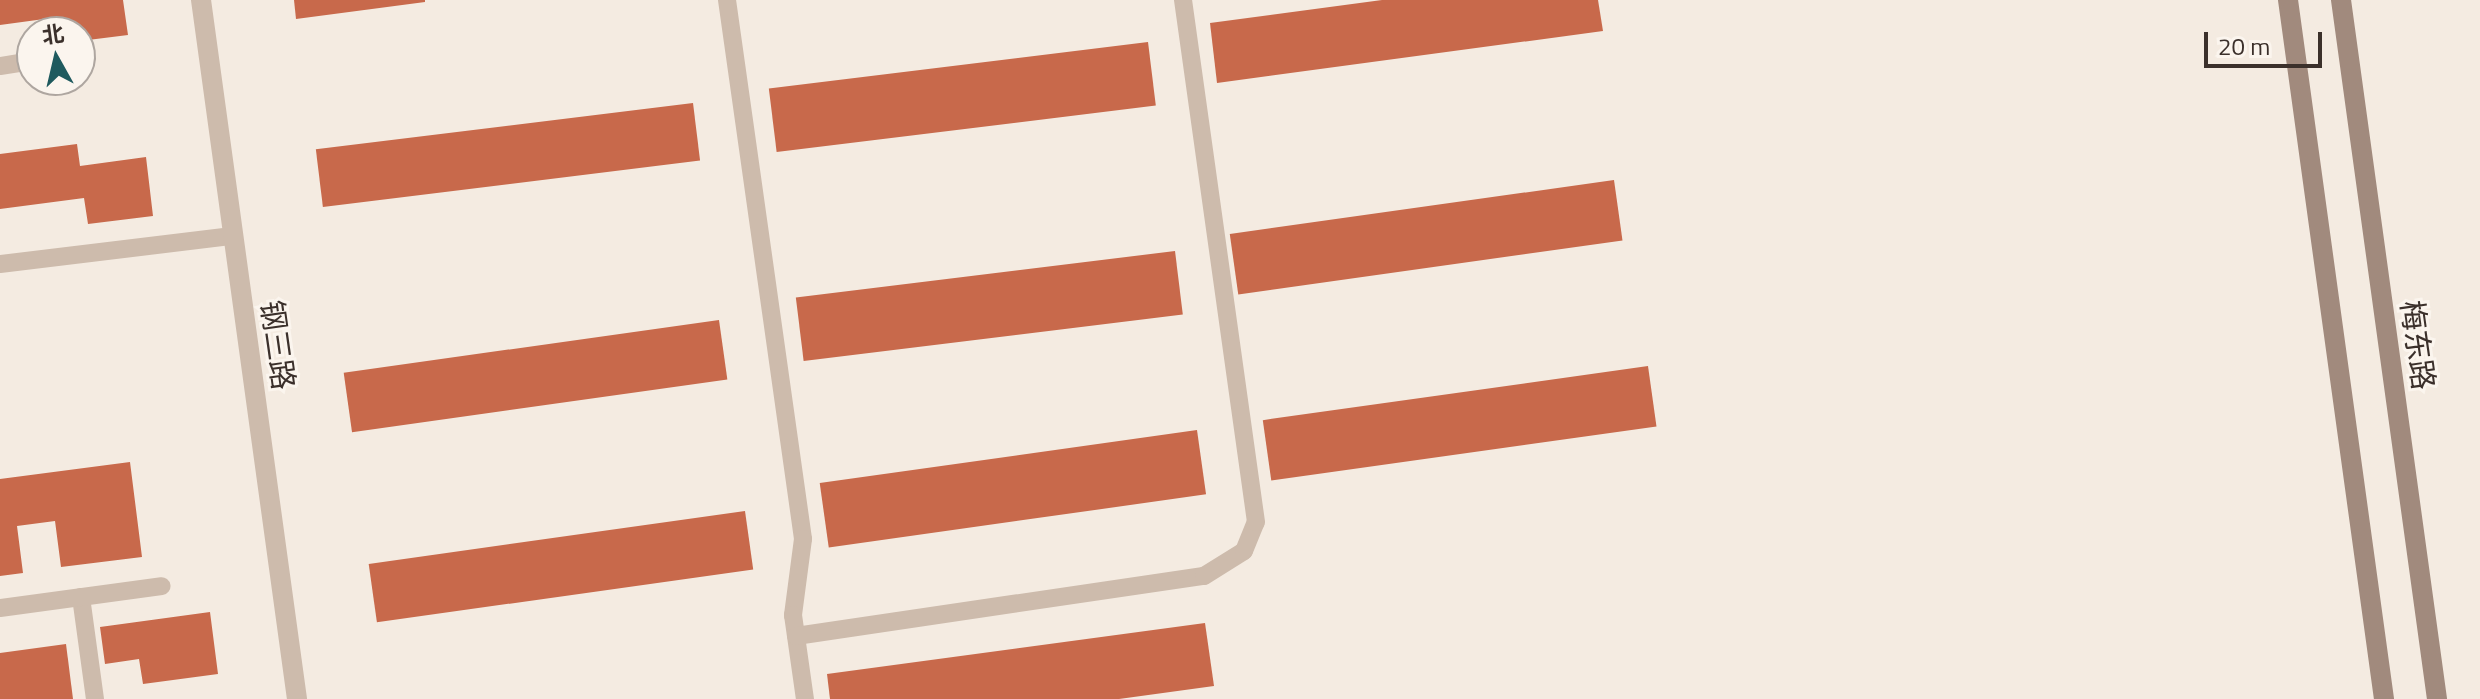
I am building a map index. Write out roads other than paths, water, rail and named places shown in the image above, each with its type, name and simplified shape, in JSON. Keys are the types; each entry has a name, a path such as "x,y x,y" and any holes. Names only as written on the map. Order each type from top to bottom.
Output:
{"main road":[{"path":"2288,0 2384,699"},
{"name":"梅东路","path":"2341,0 2437,699"}],"street":[{"name":"钢三路","path":"201,0 297,699"}],"lane":[{"path":"727,0 803,539 793,615 805,699"},
{"path":"796,636 1204,576 1244,551 1256,522 1183,0"},
{"path":"0,264 232,236"},
{"path":"0,608 162,586"},
{"path":"81,597 95,699"}]}
